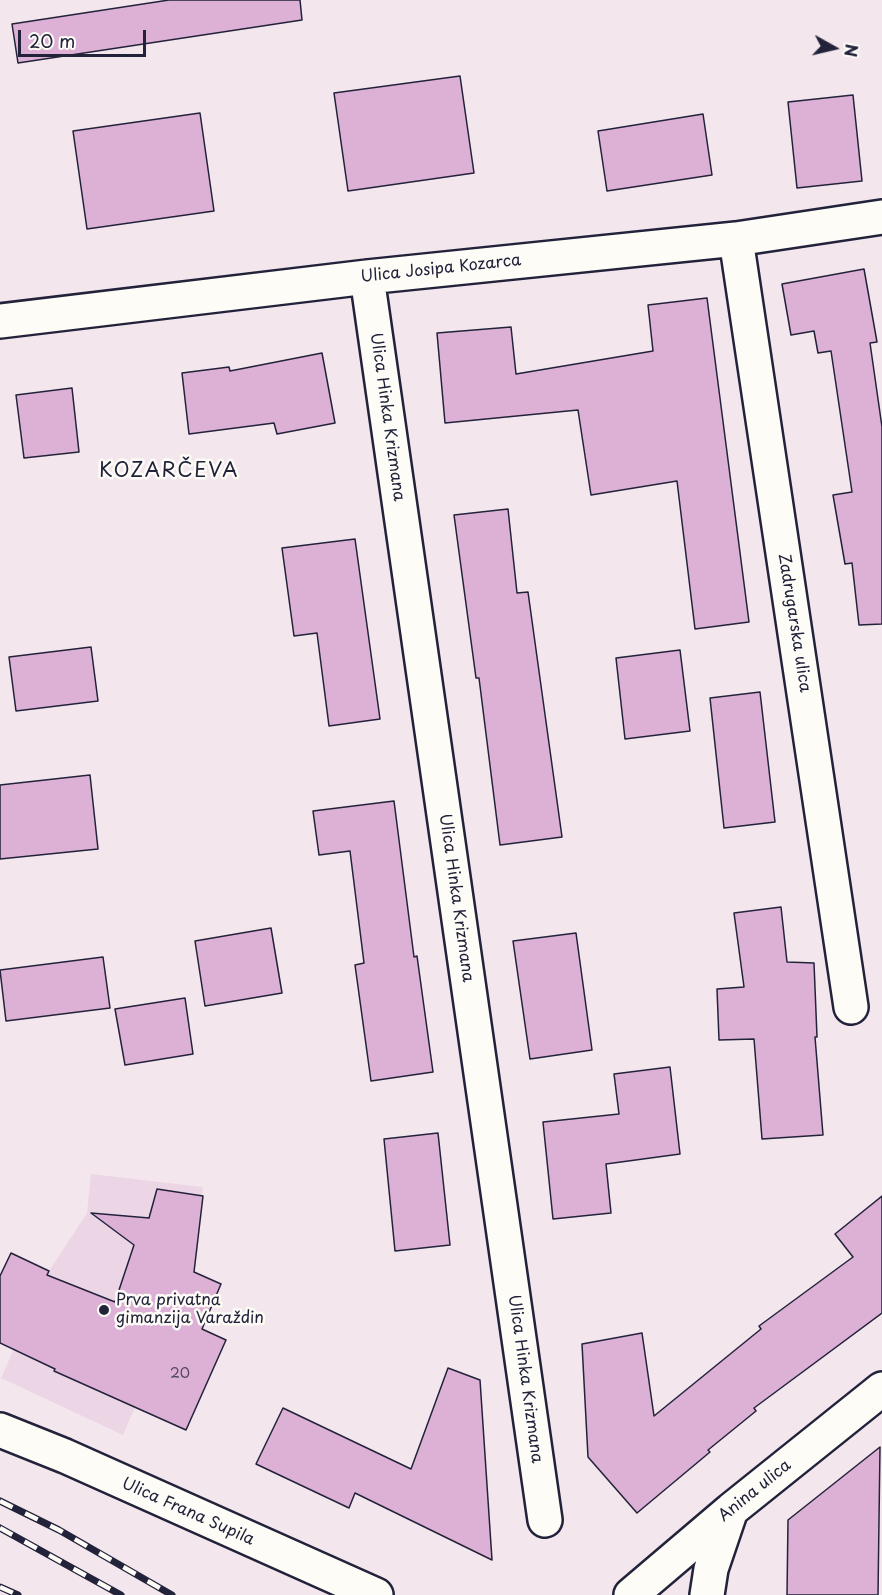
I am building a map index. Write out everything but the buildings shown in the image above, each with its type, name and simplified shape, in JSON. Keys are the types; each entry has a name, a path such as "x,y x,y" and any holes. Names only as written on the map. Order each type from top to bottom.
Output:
{"street":[{"name":"Ulica Josipa Kozarca","path":"0,321 367,277 736,239 882,217"},
{"name":"Zadrugarska ulica","path":"736,239 851,1008"},
{"name":"Ulica Hinka Krizmana","path":"367,277 545,1520"},
{"name":"Anina ulica","path":"631,1595 731,1510 882,1389"},
{"name":"Ulica Frana Supila","path":"0,1430 65,1456 376,1595"},
{"path":"707,1595 711,1569 731,1510"}],"shaded area":[{"name":"Prva privatna gimanzija Varaždin","path":"91,1174 203,1187 194,1272 123,1435 1,1378 49,1271 87,1213"}],"railway":[{"path":"0,1501 59,1530 172,1595"},
{"path":"0,1528 121,1595"},
{"path":"0,1587 18,1595"}],"place":[{"name":"Prva privatna gimanzija Varaždin","path":"104,1310"}],"district":[{"name":"KOZARČEVA","path":"169,471"}]}
